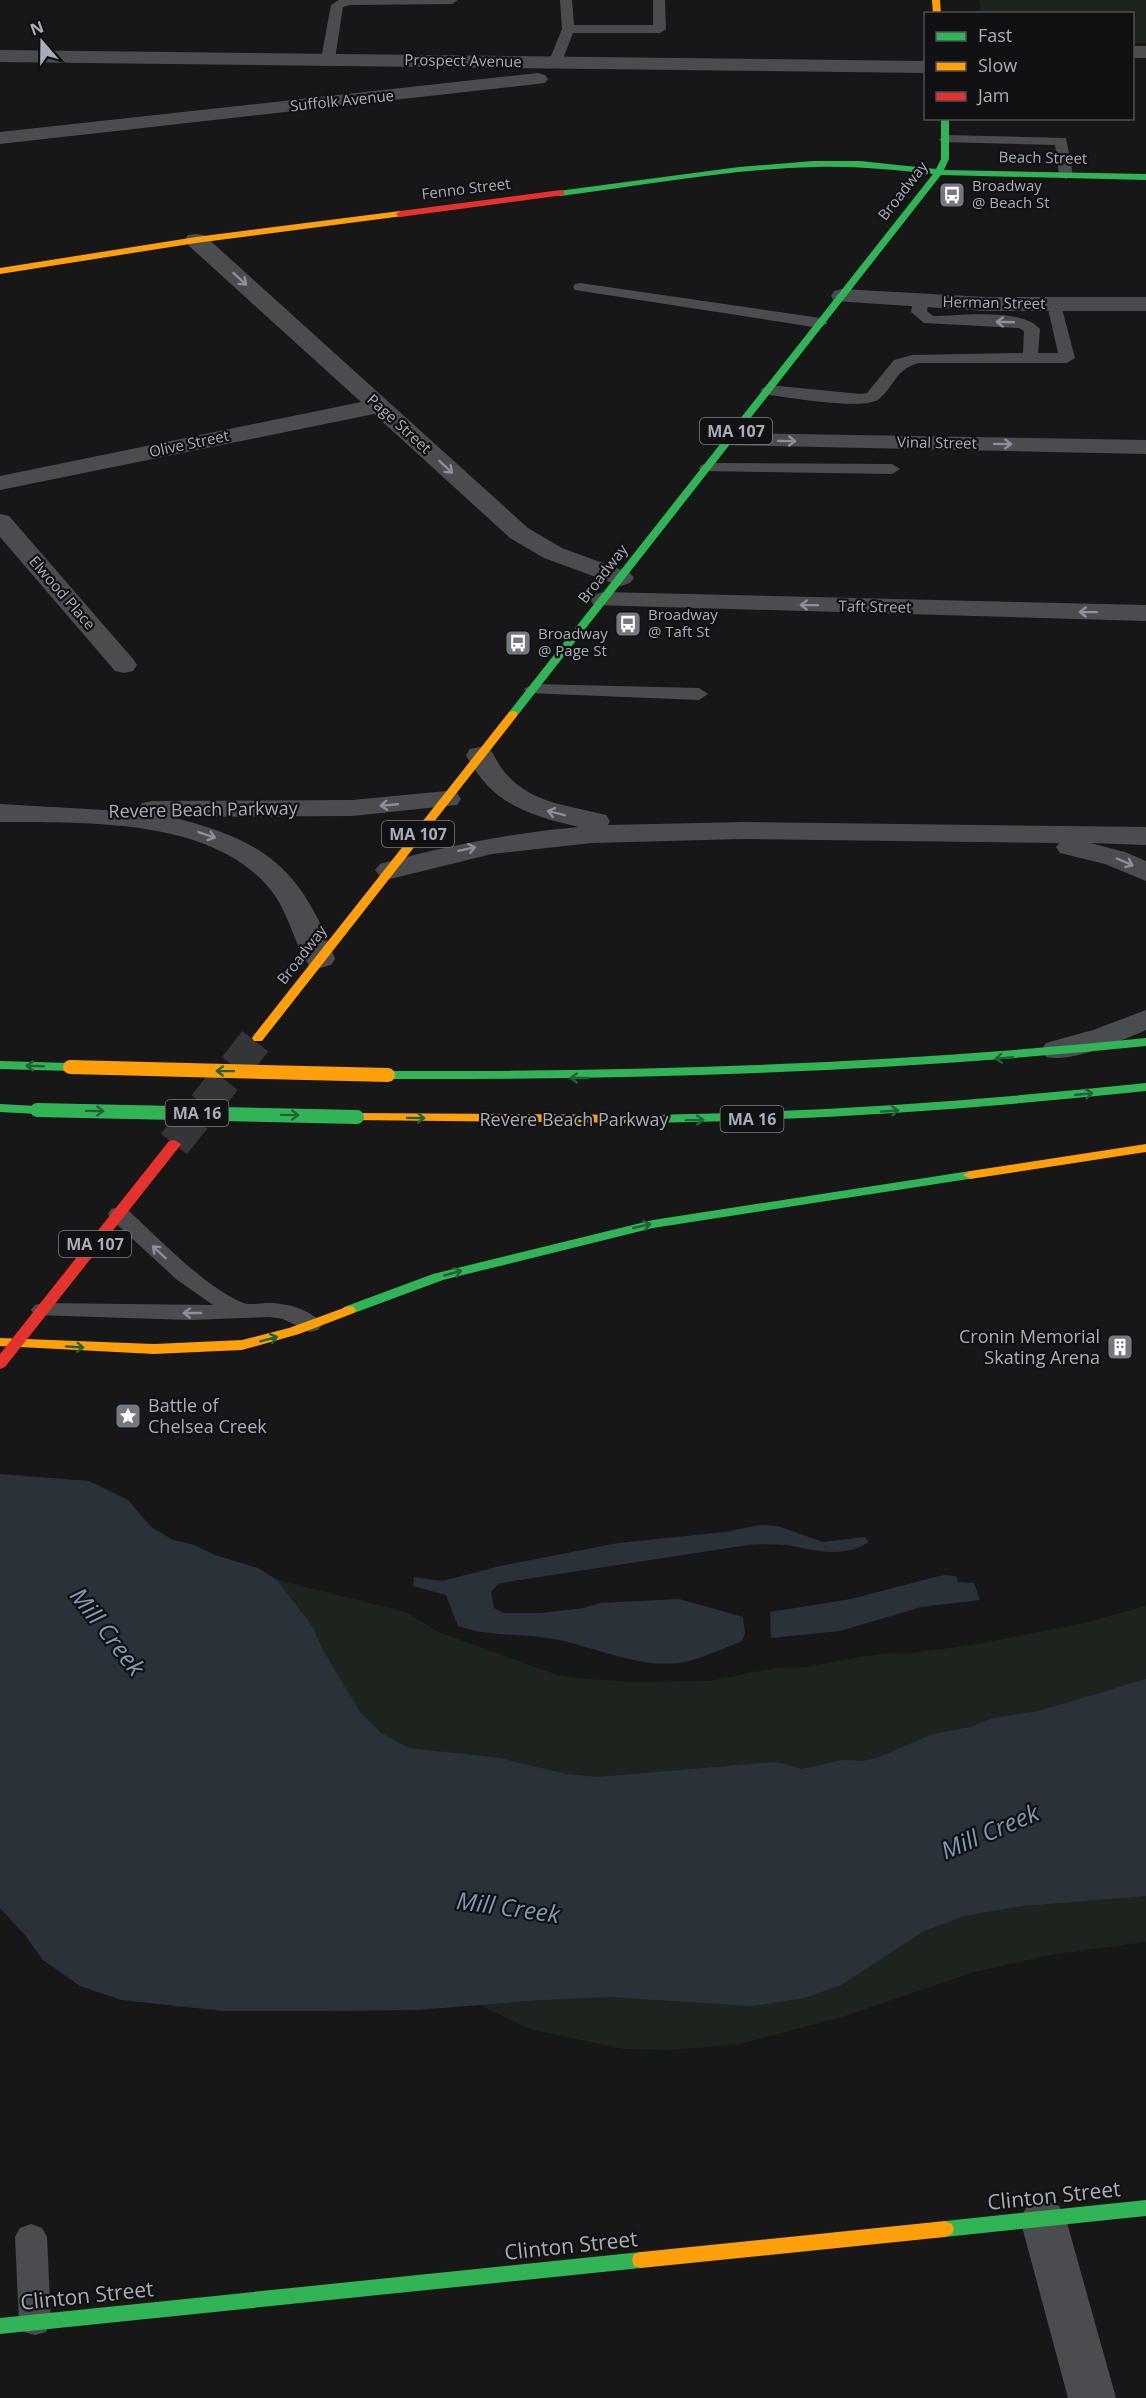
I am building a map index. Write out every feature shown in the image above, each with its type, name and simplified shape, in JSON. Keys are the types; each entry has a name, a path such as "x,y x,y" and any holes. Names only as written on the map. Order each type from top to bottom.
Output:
{"main road":[{"name":"Broadway","path":"258,1038 939,172 945,159 945,120"},
{"name":"Fenno Street","path":"0,271 196,240 739,170 813,164 860,164 939,172"},
{"name":"Beach Street","path":"939,172 1146,177"},
{"path":"0,1065 613,1078 864,1069 1028,1056 1146,1042"},
{"name":"Revere Beach Parkway","path":"0,1108 609,1121 750,1119 924,1109 1146,1087"},
{"name":"MA 107","path":"17,1343 174,1144"},
{"path":"0,1342 90,1348 188,1349 259,1341 310,1325 438,1277 653,1224 1146,1148"},
{"path":"0,1364 17,1343"},
{"name":"Clinton Street","path":"14,2324 1146,2208"}],"street":[{"name":"Prospect Avenue","path":"0,56 924,67"},
{"name":"Suffolk Avenue","path":"0,138 57,134 683,63"},
{"path":"0,143 57,134"},
{"name":"Page Street","path":"196,240 526,539 553,553 621,578"},
{"name":"Herman Street","path":"842,296 921,301 1146,304"},
{"name":"Olive Street","path":"0,483 378,406"},
{"name":"Vinal Street","path":"729,440 1146,447"},
{"name":"Elwood Place","path":"0,520 124,665"},
{"name":"Taft Street","path":"603,600 1146,613"},
{"path":"480,756 488,771 503,788 533,806 562,815 654,831"},
{"name":"Revere Beach Parkway","path":"0,813 66,814 179,807 370,807 447,799"},
{"name":"Revere Beach Parkway","path":"66,814 169,825 207,834 237,848 260,862 286,890 309,928 320,959"},
{"path":"390,870 451,852 508,841 546,836 654,831 1146,836"},
{"path":"1007,833 1101,854 1146,872"},
{"path":"1028,1056 1104,1037 1146,1019"},
{"path":"1043,2219 1092,2398"}],"lane":[{"path":"328,59 337,5 349,1 452,0"},
{"path":"556,62 568,29 566,0"},
{"path":"568,29 660,29 660,0"},
{"path":"946,139 1061,141 1066,175"},
{"path":"580,287 820,324"},
{"path":"921,301 919,312 929,320 1013,321 1029,326 1032,329 1030,358"},
{"path":"768,390 868,399 900,363 918,358 1067,358 1055,304"},
{"path":"707,468 892,469"},
{"path":"533,689 699,694"},
{"path":"118,1214 184,1274 239,1312"},
{"path":"43,1310 281,1311 310,1325"},
{"path":"14,2324 31,2237"}],"shaded area":[{"path":"979,0 1146,0 1146,43 1134,43 1134,12 981,12"},
{"path":"104,1500 128,1500 151,1527 173,1540 194,1545 215,1555 258,1568 277,1580 405,1612 441,1633 557,1675 578,1678 630,1682 710,1681 776,1668 805,1667 879,1654 911,1653 972,1645 1080,1624 1146,1606 1146,1733 427,1864"},
{"path":"165,1797 1146,1809 1146,1942 1055,1954 974,1972 845,2016 740,2044 670,2050 624,2049 530,2029 478,2004 416,2010 224,2011 122,2000 80,1986 43,1960 25,1935 0,1908"}],"water":[{"name":"Mill Creek","path":"0,1474 89,1481 128,1500 151,1527 173,1540 194,1545 215,1555 258,1568 277,1580 312,1626 323,1650 360,1712 381,1733 409,1748 500,1758 566,1774 598,1777 777,1762 801,1769 843,1760 863,1761 879,1757 933,1734 971,1727 993,1718 1039,1711 1146,1679 1146,1896 1023,1906 964,1916 924,1931 841,1985 805,1998 752,2006 611,1997 416,2010 224,2011 122,2000 80,1986 43,1960 25,1935 0,1908"},
{"path":"760,1525 778,1526 823,1542 865,1537 869,1542 839,1552 786,1545 748,1545 513,1581 498,1584 491,1592 494,1608 503,1613 541,1613 584,1608 600,1603 679,1599 743,1617 745,1633 742,1641 684,1662 662,1664 647,1662 553,1639 493,1633 458,1626 446,1595 413,1586 414,1577 442,1581 500,1566 618,1543 725,1532"},
{"path":"943,1575 956,1576 958,1582 974,1583 980,1600 921,1607 840,1631 771,1638 770,1612 851,1599"}],"tunnel":[{"path":"174,1144 258,1038"}],"traffic: fast":[{"path":"513,714 939,172 945,159 945,120"},
{"path":"561,193 739,170 813,164 860,164 939,172 1146,177"},
{"path":"388,1075 578,1075 862,1066 957,1060 1146,1042"},
{"path":"0,1065 70,1067"},
{"path":"639,1119 892,1110 1146,1087"},
{"path":"0,1108 37,1110"},
{"path":"37,1110 357,1117"},
{"path":"349,1310 438,1277 653,1224 970,1175"},
{"path":"945,2229 1146,2208"},
{"path":"0,2326 641,2260"}],"traffic: slow":[{"path":"936,0 937,12"},
{"path":"0,271 196,240 400,214"},
{"path":"258,1038 513,714"},
{"path":"70,1067 388,1075"},
{"path":"357,1117 639,1119"},
{"path":"970,1175 1146,1148"},
{"path":"0,1342 154,1349 242,1345 294,1331 349,1310"},
{"path":"641,2260 945,2229"}],"traffic: jam":[{"path":"400,214 561,193"},
{"path":"0,1364 174,1144"}],"place":[{"name":"Broadway @ Beach St","path":"952,195"},
{"name":"Broadway @ Taft St","path":"628,624"},
{"name":"Broadway @ Page St","path":"518,643"},
{"name":"Cronin Memorial Skating Arena","path":"1120,1347"},
{"name":"Battle of Chelsea Creek","path":"128,1416"}]}
